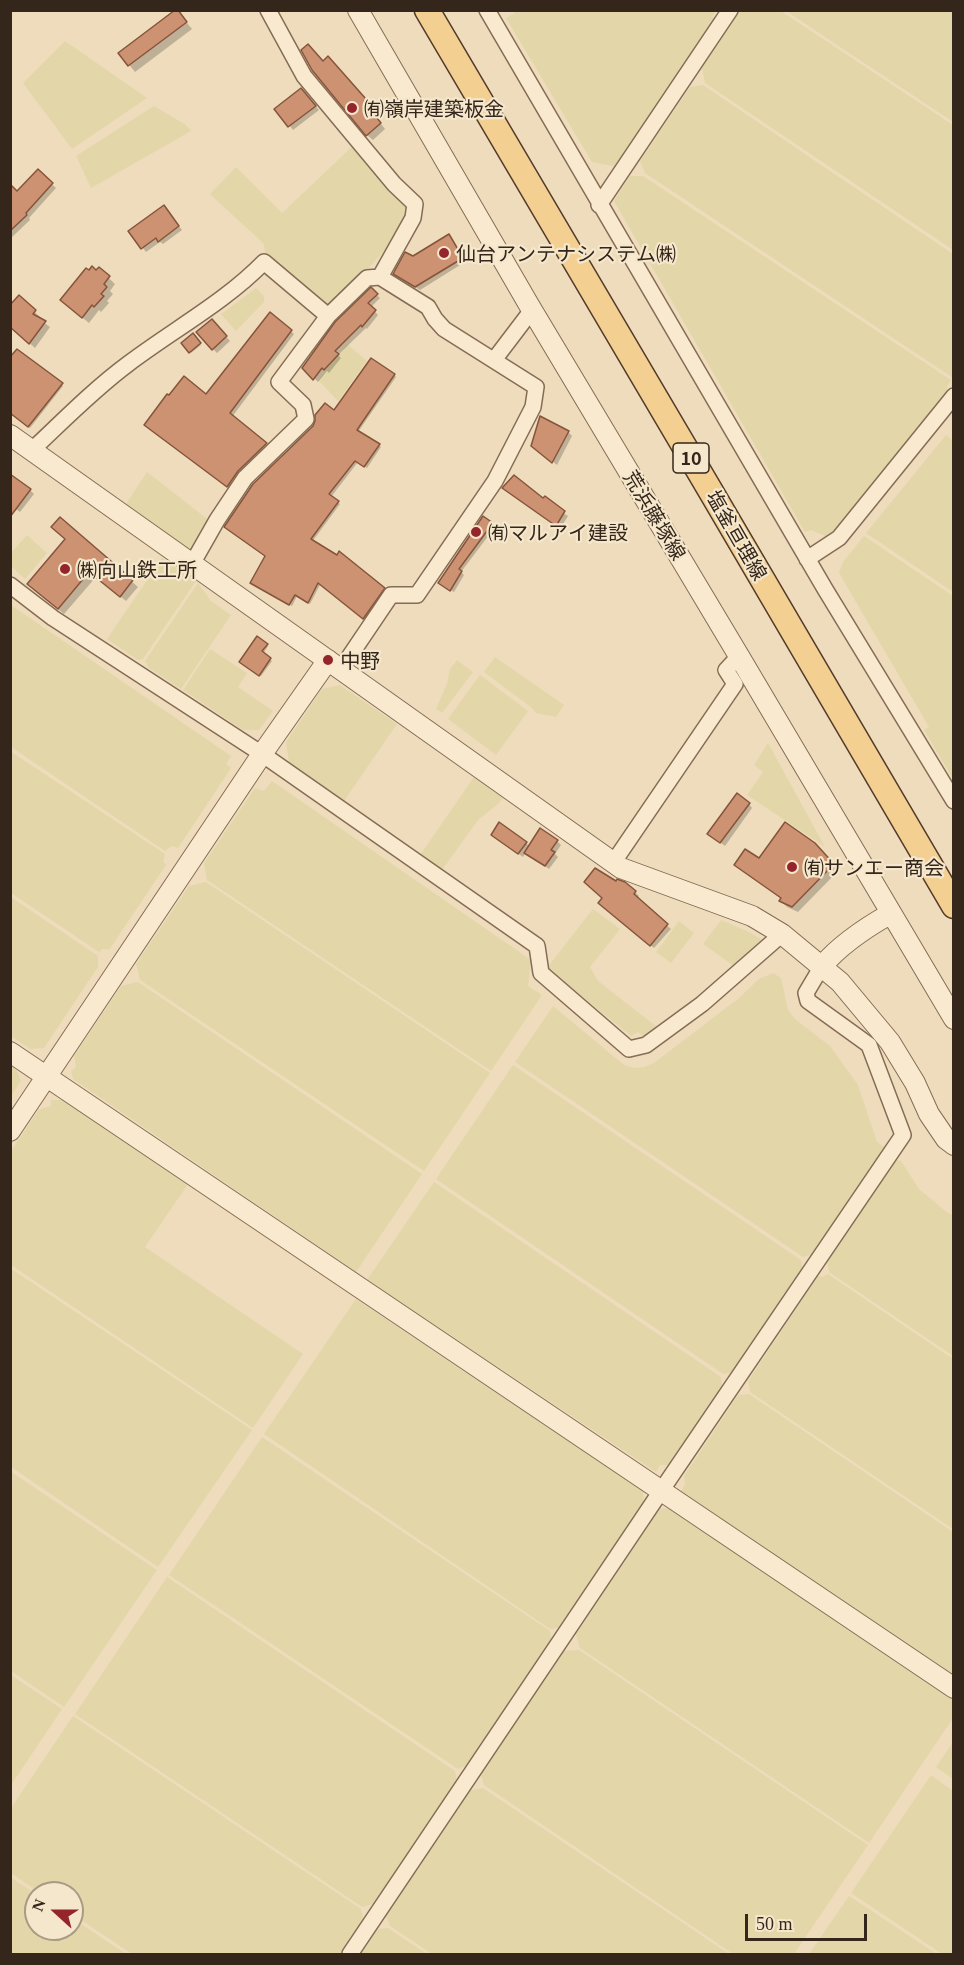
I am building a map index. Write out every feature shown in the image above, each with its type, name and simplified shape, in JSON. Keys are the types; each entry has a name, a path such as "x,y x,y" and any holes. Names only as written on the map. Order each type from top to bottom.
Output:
{"main road":[{"name":"塩釜亘理線","path":"427,10 954,906"}],"street":[{"name":"荒浜藤塚線","path":"358,10 532,310 954,1019"},
{"path":"487,10 807,559 954,801"},
{"path":"599,205 730,10"},
{"path":"275,14 304,76 394,184 415,204 413,218 380,276"},
{"path":"328,316 264,262 244,283 125,366 83,402 17,443 334,664 613,863 621,868 752,916 782,934 840,982 890,1042 915,1083 929,1114 946,1139 954,1145"},
{"path":"10,1131 262,754 392,595 417,595 495,480 533,407 536,387 444,329 428,307 380,276 367,278 328,316 279,382 303,405 306,419 245,478 217,520 192,564"},
{"path":"494,360 532,310"},
{"path":"807,559 838,538 954,396"},
{"path":"10,585 53,618 262,754 537,946 541,973 629,1049 646,1045 702,1004 782,934"},
{"path":"613,863 735,684 726,670 739,656"},
{"path":"350,1954 903,1135 869,1045 808,1001 806,993 830,956 852,938 890,914"},
{"path":"10,1052 954,1688"}],"shaded area":[{"path":"514,10 716,11 712,17 716,19 617,167 592,162 506,18 515,13"},
{"path":"740,11 781,11 953,125 953,250 705,83 702,68"},
{"path":"786,11 953,11 953,122"},
{"path":"65,41 147,98 72,149 23,83"},
{"path":"703,85 953,254 953,378 645,173 640,161 690,87"},
{"path":"154,106 186,125 191,131 91,188 76,156"},
{"path":"356,143 411,206 395,239 335,305 329,306 324,305 265,253 264,244 210,194 236,167 282,213"},
{"path":"630,176 643,176 951,380 947,386 948,392 832,535 826,538 811,530 805,532 614,201"},
{"path":"256,288 264,296 264,302 236,331 221,314"},
{"path":"347,344 367,361 338,401 318,380"},
{"path":"946,435 953,441 953,592 866,533"},
{"path":"147,472 206,518 209,524 192,553 124,507"},
{"path":"27,535 47,553 25,579 11,566 10,554"},
{"path":"864,536 953,596 953,779 924,730 929,727 839,573 843,562"},
{"path":"162,558 196,581 143,659 138,660 107,639"},
{"path":"198,583 211,601 231,615 181,689 149,668 145,661"},
{"path":"11,605 231,756 226,764 231,768 178,848 172,846 165,851 11,747"},
{"path":"210,649 247,673 238,687 273,711 259,730 243,730 183,690"},
{"path":"495,657 564,705 556,717 536,713 484,672"},
{"path":"457,660 473,672 442,713 436,709 447,684 450,669"},
{"path":"480,675 528,711 496,755 448,719"},
{"path":"340,685 397,724 344,801 289,763 286,742 322,689"},
{"path":"768,743 825,847 747,795 763,772 754,765"},
{"path":"10,751 165,854 163,861 166,865 109,950 103,949 99,952 11,893"},
{"path":"474,777 503,798 478,820 440,873 418,858"},
{"path":"272,781 531,960 528,986 542,995 491,1071 207,880 204,863 255,788 264,791"},
{"path":"206,882 490,1073 424,1171 140,980 136,964 189,886"},
{"path":"11,897 98,956 98,967 44,1048 30,1049 11,1036"},
{"path":"593,909 620,929 590,967 598,981 657,1027 644,1037 638,1032 631,1036 547,968"},
{"path":"721,920 766,942 738,969 703,944"},
{"path":"679,921 694,933 671,963 656,952"},
{"path":"773,973 781,978 788,1010 795,1019 830,1046 858,1085 877,1142 886,1148 814,1254 803,1257 515,1062 553,1006 624,1065 635,1068 644,1067 654,1063 739,998 759,979"},
{"path":"138,982 422,1174 356,1272 73,1079 71,1071 76,1067 74,1056 121,986"},
{"path":"513,1065 801,1260 803,1271 735,1372 723,1374 436,1179"},
{"path":"11,1066 17,1071 21,1081 11,1096"},
{"path":"51,1100 63,1100 188,1184 145,1247 303,1354 253,1428 11,1265 11,1151 39,1109 51,1106"},
{"path":"895,1160 901,1161 919,1189 953,1215 953,1356 829,1272 827,1261"},
{"path":"434,1182 721,1377 723,1389 672,1465 660,1465 656,1472 367,1280"},
{"path":"10,1268 252,1430 158,1567 11,1467"},
{"path":"828,1274 953,1359 953,1529 750,1392 748,1381 818,1276"},
{"path":"356,1299 643,1491 644,1505 563,1627 550,1629 264,1434"},
{"path":"749,1394 953,1532 953,1677 680,1493 685,1484 684,1476 738,1395"},
{"path":"262,1437 550,1631 552,1642 468,1765 458,1769 169,1575"},
{"path":"10,1471 157,1570 64,1707 11,1671"},
{"path":"669,1508 953,1700 953,1718 869,1843 580,1648 576,1634 660,1509"},
{"path":"167,1577 455,1771 457,1783 373,1904 362,1907 75,1714"},
{"path":"579,1650 868,1845 794,1954 733,1954 484,1785 481,1775 564,1651"},
{"path":"11,1675 62,1709 11,1785"},
{"path":"73,1716 361,1909 364,1922 342,1954 132,1954 84,1922 84,1881 24,1882 11,1873 11,1808"},
{"path":"953,1742 953,1779 936,1767"},
{"path":"931,1775 953,1791 953,1954 942,1954 851,1893"},
{"path":"483,1788 729,1954 432,1954 390,1926 386,1916 471,1790"},
{"path":"10,1877 24,1886 24,1941 84,1941 84,1926 126,1954 11,1954"},
{"path":"849,1896 937,1954 809,1954"},
{"path":"388,1928 427,1954 360,1954 377,1929"}],"building":[{"path":"178,10 187,22 128,66 118,53"},
{"path":"308,44 323,61 328,56 366,99 364,101 381,123 366,136 312,70 301,50"},
{"path":"301,88 316,106 288,127 274,109"},
{"path":"38,169 53,183 26,213 27,215 10,231 10,184 17,191"},
{"path":"164,205 179,226 158,242 156,238 141,249 128,231"},
{"path":"449,234 463,258 415,287 393,274 405,252 413,256"},
{"path":"92,266 96,270 99,267 110,276 104,284 107,287 101,294 104,296 94,307 92,305 82,318 60,300 86,268 89,270"},
{"path":"371,287 378,294 368,303 376,310 362,327 361,325 335,351 339,354 324,370 322,368 313,380 302,368 335,322"},
{"path":"19,295 36,310 33,314 46,321 29,344 10,327 10,305"},
{"path":"270,312 292,330 230,413 267,443 238,471 227,487 144,425 184,376 206,394"},
{"path":"212,319 227,336 212,350 196,332"},
{"path":"193,333 201,343 189,353 181,343"},
{"path":"17,349 63,383 28,427 10,413 10,357"},
{"path":"371,358 395,374 357,430 380,444 364,467 355,461 329,494 339,501 311,539 337,555 339,551 385,588 363,619 318,583 308,603 295,595 289,605 250,583 265,556 224,527 253,484 313,426 315,415 325,403 334,410"},
{"path":"540,416 569,431 552,463 531,446"},
{"path":"10,474 31,489 10,517"},
{"path":"514,475 543,498 545,496 565,511 556,526 502,488"},
{"path":"483,516 493,523 459,569 462,571 450,591 438,583"},
{"name":"㈱向山鉄工所","path":"60,517 133,580 120,597 89,572 58,609 27,584 65,539 51,527"},
{"path":"257,636 268,644 262,651 271,658 259,676 239,662"},
{"path":"737,793 750,803 720,843 707,834"},
{"path":"499,822 527,842 518,854 491,835"},
{"name":"㈲サンエー商会","path":"785,822 815,843 834,864 792,907 779,901 781,898 734,865 745,849 759,858"},
{"path":"540,828 558,840 551,850 555,852 545,866 524,853"},
{"path":"595,868 616,881 617,879 625,882 636,891 634,894 668,924 650,946 598,903 602,898 584,882"}],"place":[{"name":"㈲嶺岸建築板金","path":"352,108"},
{"name":"仙台アンテナシステム㈱","path":"444,253"},
{"name":"㈲マルアイ建設","path":"476,532"},
{"name":"㈱向山鉄工所","path":"65,569"},
{"name":"中野","path":"328,660"},
{"name":"㈲サンエー商会","path":"792,867"}]}
